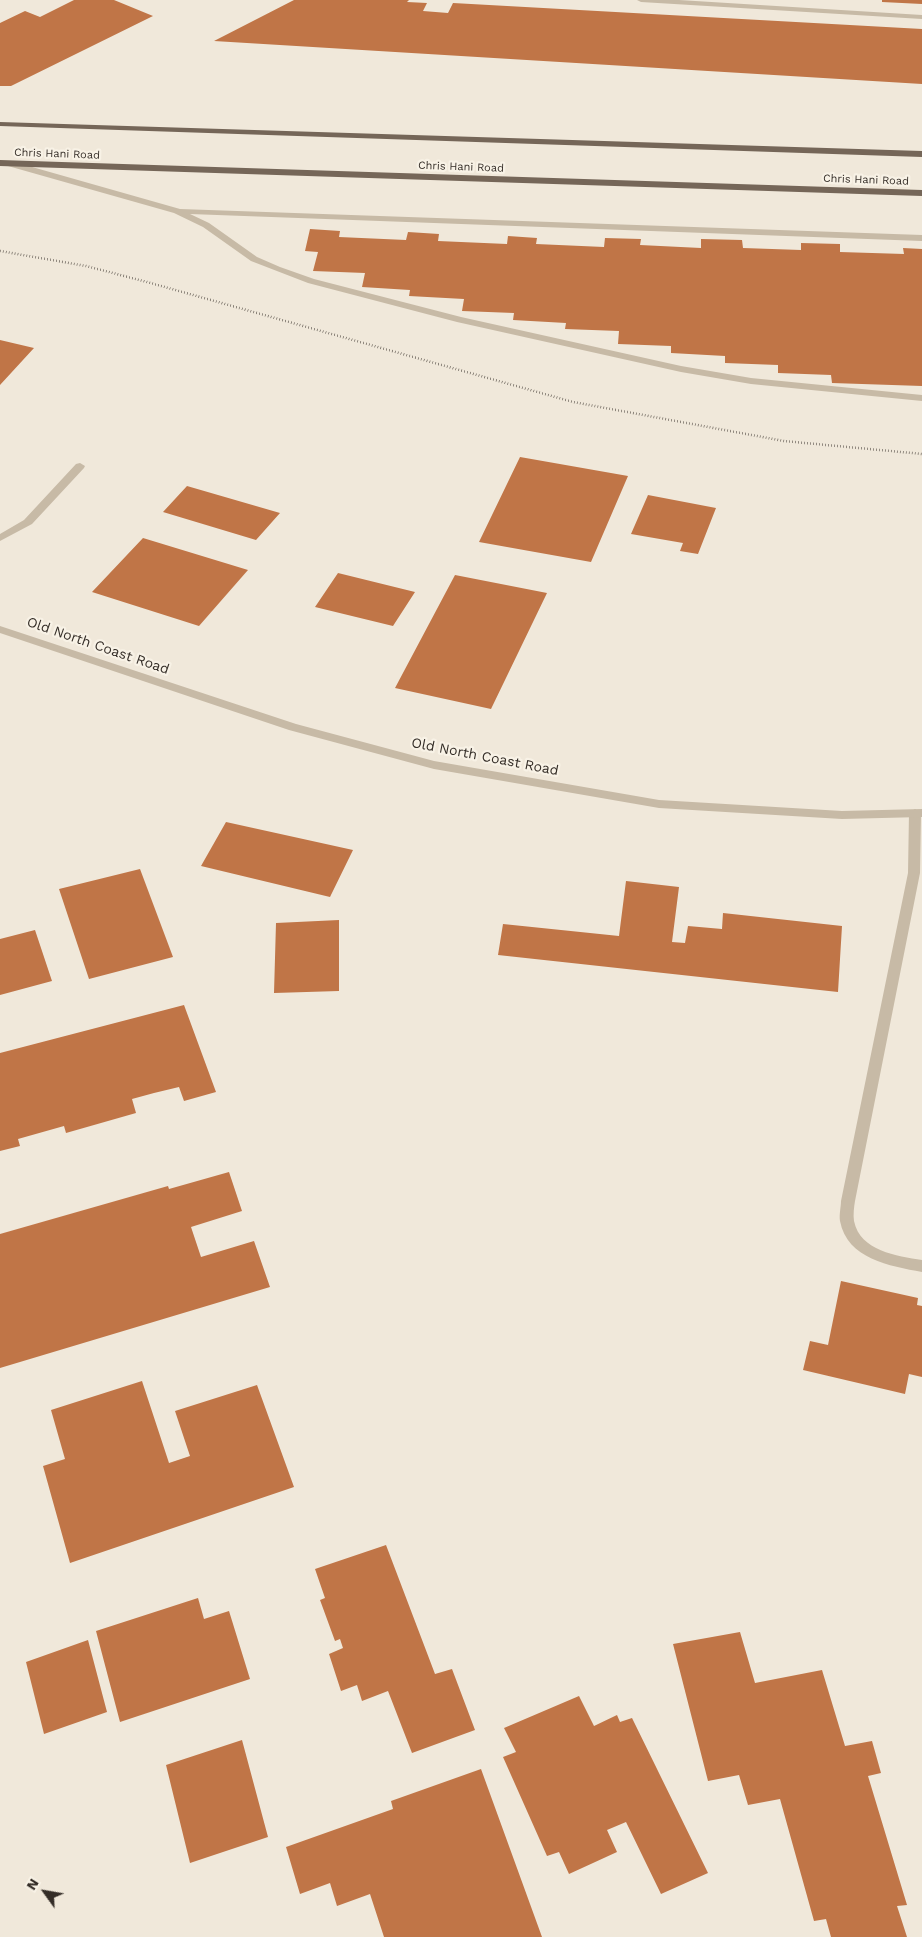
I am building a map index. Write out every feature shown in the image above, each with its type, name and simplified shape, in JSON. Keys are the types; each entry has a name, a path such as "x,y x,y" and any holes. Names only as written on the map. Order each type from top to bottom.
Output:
{"main road":[{"path":"0,124 922,154"},
{"name":"Chris Hani Road","path":"0,163 922,193"}],"street":[{"path":"641,0 922,16"},
{"path":"12,164 177,211 206,225 254,259 277,270 311,281 460,320 671,367 751,381 922,398"},
{"path":"177,211 922,238"},
{"path":"0,538 28,522 80,466"},
{"name":"Old North Coast Road","path":"0,629 293,727 434,765 659,804 842,815 918,813"},
{"path":"918,813 914,873 852,1182 847,1221 853,1236 869,1253 887,1260 922,1266"}],"building":[{"path":"74,0 114,0 153,16 11,86 0,86 0,23 25,11 40,17"},
{"path":"294,0 409,0 407,2 427,3 423,11 448,13 453,3 922,29 922,84 214,41"},
{"path":"882,0 922,0 922,4 882,2"},
{"path":"310,229 340,231 339,237 406,240 408,232 439,234 438,241 507,244 508,236 537,238 536,244 604,247 605,238 641,239 640,245 701,248 701,239 742,240 743,248 801,250 801,243 840,244 840,252 904,254 903,248 922,249 922,386 832,383 831,375 778,373 778,365 725,363 725,356 671,353 671,346 618,344 619,331 565,329 566,323 513,320 514,313 462,311 464,299 409,296 410,290 362,287 365,273 313,271 318,252 305,251"},
{"path":"0,340 34,348 0,385"},
{"path":"520,457 628,476 591,562 479,542"},
{"path":"187,486 280,513 256,540 163,512"},
{"path":"648,495 716,508 698,554 680,551 683,543 631,534"},
{"path":"143,538 248,570 199,626 92,592"},
{"path":"338,573 415,592 393,626 315,607"},
{"path":"455,575 547,593 491,709 395,688"},
{"path":"226,822 353,850 330,897 201,866"},
{"path":"140,869 173,957 89,979 59,889"},
{"path":"626,881 679,887 672,942 685,943 688,926 722,929 723,913 842,926 838,992 498,955 503,924 619,936"},
{"path":"339,920 339,991 274,993 276,923"},
{"path":"35,930 52,981 0,995 0,939"},
{"path":"184,1005 216,1092 184,1101 179,1087 132,1099 136,1113 66,1133 64,1126 18,1139 20,1146 0,1151 0,1053"},
{"path":"229,1172 242,1211 191,1227 201,1257 254,1241 270,1287 0,1368 0,1234 168,1186 169,1189"},
{"path":"841,1281 918,1298 917,1305 922,1306 922,1377 909,1374 905,1394 803,1370 810,1341 828,1345"},
{"path":"142,1381 169,1463 190,1456 175,1411 257,1385 294,1487 70,1563 43,1466 65,1459 51,1410"},
{"path":"386,1545 435,1674 452,1669 475,1730 412,1753 388,1691 362,1701 357,1685 341,1691 329,1654 343,1648 340,1639 335,1641 320,1600 325,1598 315,1569"},
{"path":"198,1598 204,1619 229,1611 250,1679 120,1722 96,1631"},
{"path":"740,1632 755,1683 822,1670 845,1746 872,1741 881,1773 868,1776 907,1905 897,1906 907,1937 831,1937 826,1919 814,1921 780,1799 748,1805 739,1775 708,1781 673,1644"},
{"path":"88,1640 107,1712 44,1734 26,1662"},
{"path":"579,1696 594,1726 617,1715 620,1722 632,1718 708,1873 661,1894 626,1822 607,1830 617,1852 569,1874 559,1852 547,1856 503,1757 516,1752 504,1728"},
{"path":"242,1740 268,1837 190,1863 166,1765"},
{"path":"481,1769 542,1937 384,1937 370,1894 337,1906 330,1883 300,1894 286,1847 393,1809 391,1801"}],"railway":[{"path":"0,251 86,266 147,282 573,402 784,441 922,454"}]}
